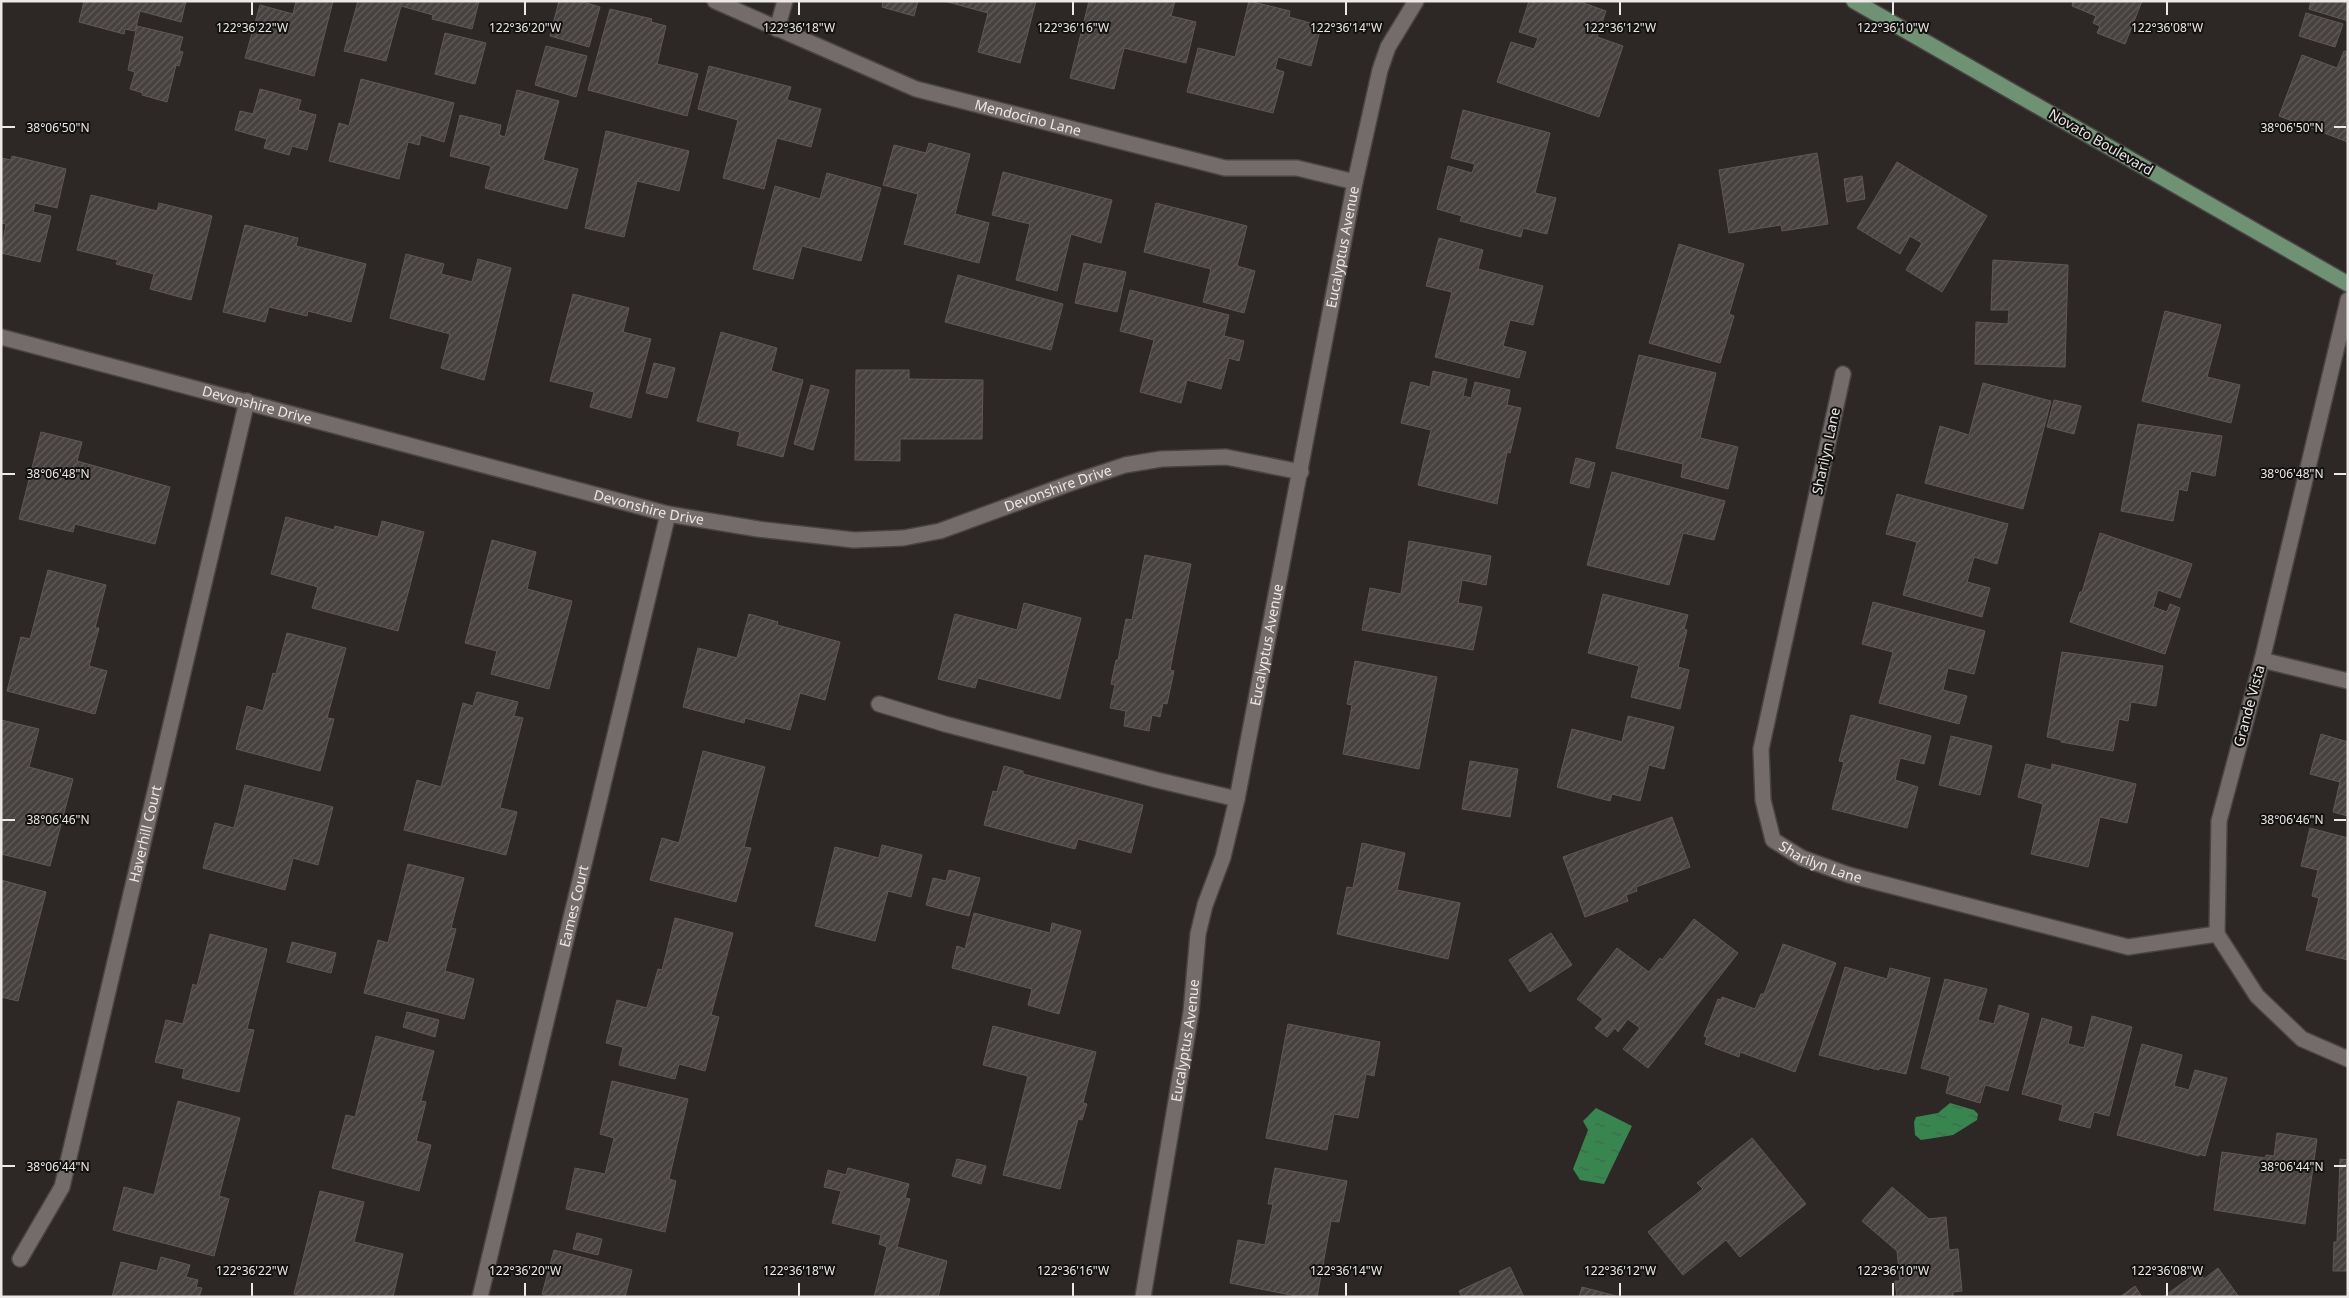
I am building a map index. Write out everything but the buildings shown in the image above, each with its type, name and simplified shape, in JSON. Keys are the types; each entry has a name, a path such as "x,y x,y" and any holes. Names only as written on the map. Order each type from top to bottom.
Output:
{"main road":[{"name":"Novato Boulevard","path":"1854,1 2348,284"}],"street":[{"name":"Mendocino Lane","path":"715,1 916,88 1225,168 1297,168 1355,182"},
{"path":"777,29 785,1"},
{"name":"Eucalyptus Avenue","path":"1143,1297 1191,1012 1198,934 1205,905 1224,857 1237,798 1301,472 1355,182 1380,70 1388,47 1416,1"},
{"name":"Grande Vista","path":"2217,934 2219,821 2262,660 2348,300"},
{"name":"Devonshire Drive","path":"1,337 668,514 758,529 854,540 903,538 940,531 1071,482 1126,465 1177,458 1226,457 1301,472"},
{"name":"Sharilyn Lane","path":"1843,374 1761,749 1763,800 1773,840 1802,858 1849,875 2128,947 2217,934"},
{"name":"Haverhill Court","path":"20,1258 62,1187 247,401"},
{"name":"Eames Court","path":"480,1297 668,514"},
{"path":"2262,660 2348,681"},
{"path":"879,704 945,724 1156,780 1237,798"},
{"path":"2217,934 2257,996 2302,1039 2348,1059"}],"water":[{"path":"1950,1103 1974,1110 1978,1114 1977,1120 1953,1135 1921,1140 1915,1135 1914,1122 1916,1117 1938,1113"},
{"path":"1596,1108 1632,1126 1604,1184 1580,1180 1573,1169 1588,1130 1583,1121"}]}
